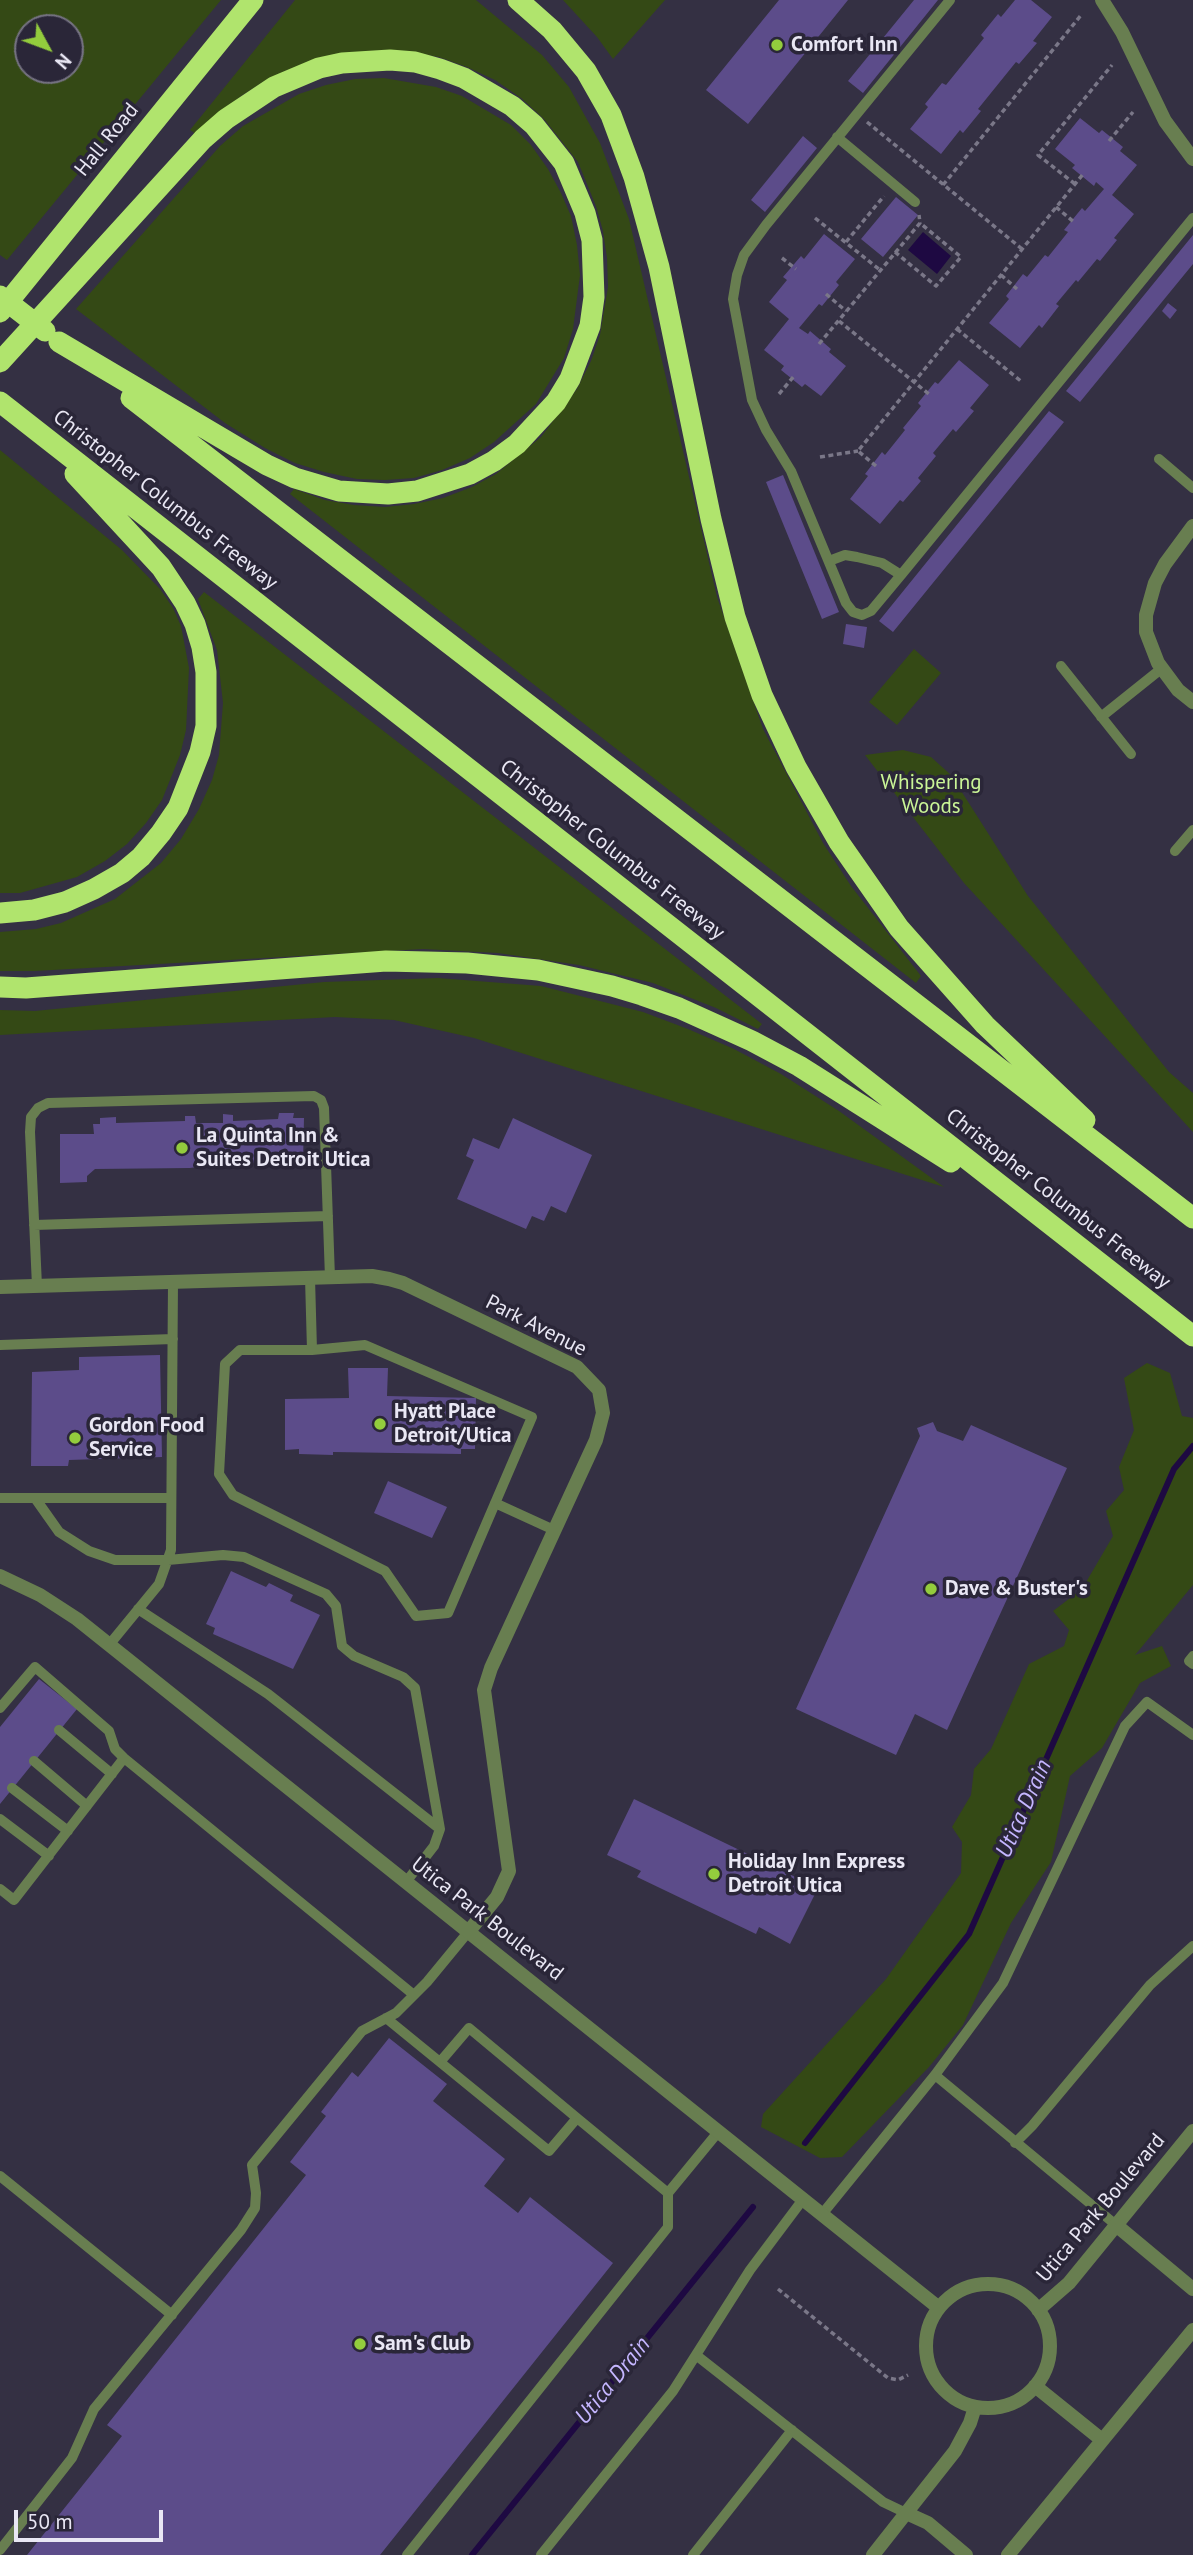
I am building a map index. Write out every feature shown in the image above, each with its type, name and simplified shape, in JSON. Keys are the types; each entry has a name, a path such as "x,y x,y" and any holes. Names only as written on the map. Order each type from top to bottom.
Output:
{"highway":[{"name":"Hall Road","path":"0,312 253,0"},
{"path":"518,0 552,30 586,71 611,115 634,177 659,267 711,519 735,617 762,695 796,767 839,842 899,928 985,1025 1185,1211"},
{"path":"0,362 203,139 274,87 319,68 342,63 390,60 415,62 473,82 512,106 534,125 564,163 585,213 592,240 594,297 590,326 570,379 556,401 532,430 495,461 470,474 417,491 388,494 339,491 295,478 267,465 60,342"},
{"path":"0,296 1185,1211"},
{"name":"Christopher Columbus Freeway","path":"0,402 1193,1336"},
{"path":"0,913 34,911 65,902 122,873 141,857 178,808 197,762 206,726 206,673 202,647 195,624 180,593 160,567 34,429"},
{"path":"0,987 26,988 314,965 431,961 502,965 582,979 679,1008 752,1041 799,1066 1048,1222"}],"street":[{"path":"1102,0 1122,32 1166,121 1193,159"},
{"path":"1193,526 1165,564 1146,615 1146,632 1161,669 1178,690 1193,702"},
{"name":"Park Avenue","path":"0,1287 372,1276 403,1283 577,1367 599,1390 603,1413 596,1440 491,1668 484,1690 509,1871 497,1897 468,1931"},
{"name":"Utica Park Boulevard","path":"0,1576 58,1606 109,1645 939,2308"},
{"name":"Utica Park Boulevard","path":"1038,2310 1069,2283 1193,2131"},
{"path":"1116,2225 1193,2289"},
{"path":"983,2284 1008,2287 1030,2300 1038,2310 1045,2322 1050,2348 1048,2362 1035,2386 1014,2402 1002,2406 975,2407 963,2403 943,2389 929,2367 926,2355 928,2330 939,2308 958,2291 983,2284"},
{"path":"1008,2555 1193,2330"},
{"path":"1035,2386 1102,2440"},
{"path":"873,2555 956,2451 975,2407"},
{"path":"906,2514 928,2523 966,2555"}],"lane":[{"path":"950,0 836,137 744,255 733,299 752,400 766,430 791,471 846,603 853,612 862,615 871,611 1193,218"},
{"path":"836,137 915,202"},
{"path":"1158,459 1193,488"},
{"path":"829,561 845,555 857,557 882,563 901,575"},
{"path":"1061,666 1131,754"},
{"path":"1101,717 1161,669"},
{"path":"1175,851 1193,830"},
{"path":"37,1286 31,1117 38,1108 48,1103 314,1096 321,1100 324,1108 330,1278"},
{"path":"34,1225 328,1216"},
{"path":"310,1278 312,1350"},
{"path":"109,1645 159,1584 171,1550 173,1282"},
{"path":"0,1345 173,1339"},
{"path":"365,1345 532,1417 448,1613 416,1616 385,1571 233,1495 219,1474 225,1364 240,1350 312,1350 365,1345"},
{"path":"0,1498 171,1498"},
{"path":"34,1498 59,1532 89,1551 116,1560 168,1560 223,1555 244,1557 326,1594 336,1606 342,1646 354,1656 402,1676 415,1688 440,1829 434,1846 406,1882"},
{"path":"495,1503 554,1530"},
{"path":"138,1609 268,1694 440,1829"},
{"path":"1193,1656 1189,1661 1193,1664"},
{"path":"0,1708 35,1667 109,1731 115,1749 124,1758 414,1995"},
{"path":"11,1694 21,1701"},
{"path":"823,2213 935,2075 1003,1983 1125,1726 1147,1702 1193,1735"},
{"path":"59,1730 112,1774"},
{"path":"0,1889 14,1900 124,1758"},
{"path":"34,1761 87,1806"},
{"path":"12,1788 68,1831"},
{"path":"0,1819 49,1856"},
{"path":"0,2550 72,2458 94,2409 241,2230 255,2208 257,2193 252,2165 362,2031 396,2014 468,1931"},
{"path":"1015,2143 1150,1985 1193,1946"},
{"path":"386,2018 549,2151 577,2118"},
{"path":"440,2062 469,2028 668,2193"},
{"path":"935,2075 1116,2225"},
{"path":"407,2555 668,2227 668,2193 719,2131"},
{"path":"0,2176 172,2315"},
{"path":"541,2555 673,2391 750,2270 804,2198"},
{"path":"696,2355 883,2502 906,2514"},
{"path":"693,2555 792,2430"}],"path":[{"path":"943,185 1082,14"},
{"path":"1074,184 1038,155 1112,65"},
{"path":"1109,141 1133,112"},
{"path":"866,121 1021,249"},
{"path":"820,457 858,451 1084,173"},
{"path":"846,242 887,191"},
{"path":"1056,207 1075,223"},
{"path":"895,252 936,286 961,257 920,223 919,215"},
{"path":"816,218 880,270"},
{"path":"819,344 920,223"},
{"path":"782,258 796,270"},
{"path":"1001,275 1017,289"},
{"path":"826,294 847,311"},
{"path":"839,321 930,395"},
{"path":"957,329 1022,382"},
{"path":"779,394 794,375"},
{"path":"858,451 876,466"},
{"path":"778,2289 888,2378 898,2380 908,2375"}],"green space":[{"path":"0,0 221,0 7,260 0,255"},
{"path":"295,0 476,0 542,55 569,87 600,143 629,219 717,597 763,729 823,843 851,886 921,976 916,983 290,494 294,489 325,500 385,507 443,498 496,474 541,437 577,389 600,335 608,287 603,231 578,162 544,119 521,98 495,80 467,67 439,57 410,52 387,50 337,55 263,82 241,96 196,134 190,130"},
{"path":"563,0 665,0 613,59"},
{"path":"384,78 436,87 462,96 511,125 531,145 548,169 571,216 580,275 573,329 564,358 536,404 494,442 470,458 414,478 385,480 357,479 324,472 295,463 265,448 225,423 76,309 220,146 243,126 299,94 355,79"},
{"path":"0,450 122,550 160,589 181,626 189,668 186,730 180,755 162,800 146,823 127,844 77,877 20,893 0,893"},
{"path":"204,592 762,1024 758,1029 716,1008 653,983 579,965 498,953 423,949 0,971 0,932 36,929 61,923 115,899 161,863 181,839 199,809 212,780 219,755 223,703 217,650 198,599"},
{"path":"914,649 941,673 897,725 869,702"},
{"name":"Whispering Woods","path":"903,750 931,757 951,775 1028,896 1169,1072 1193,1093 1193,1132 964,883 865,755"},
{"path":"438,978 541,986 643,1012 688,1029 781,1074 839,1111 944,1187 474,1038 394,1020 335,1017 0,1035 0,1010 35,1011 324,982"},
{"path":"1147,1363 1170,1373 1182,1416 1193,1418 1193,1585 1135,1655 1162,1646 1171,1666 1140,1683 1102,1748 1070,1776 1051,1862 1011,1923 963,2025 929,2067 842,2157 820,2158 761,2127 763,2114 886,1979 961,1873 962,1842 952,1827 971,1795 974,1769 991,1749 1029,1664 1064,1646 1069,1630 1053,1611 1082,1589 1113,1536 1106,1511 1124,1490 1119,1467 1134,1430 1124,1378"}],"shaded area":[{"path":"923,232 951,256 937,274 908,250"}],"building":[{"name":"Comfort Inn","path":"779,0 848,0 748,124 706,90"},
{"path":"914,0 938,0 863,93 848,81"},
{"path":"1015,0 1031,0 1052,17 1033,41 1037,43 1019,64 1016,62 978,109 981,111 963,133 960,130 941,154 910,129 928,107 925,104 942,83 946,85 984,38 981,35 998,14 1001,17"},
{"path":"1080,118 1099,133 1102,130 1123,147 1120,151 1137,165 1112,195 1134,214 1114,238 1117,240 1100,261 1097,259 1078,282 1076,280 1056,304 1059,306 1042,328 1039,325 1020,348 989,323 1009,299 1006,296 1023,274 1027,277 1045,255 1048,257 1068,232 1064,230 1082,208 1085,211 1104,189 1096,182 1094,186 1072,168 1075,165 1055,149"},
{"path":"803,136 817,148 765,212 751,200"},
{"path":"896,197 918,215 883,257 861,239"},
{"path":"824,234 855,259 836,282 839,285 822,306 819,304 799,328 808,334 810,331 846,366 821,396 805,384 802,387 781,370 784,366 764,350 789,319 769,302 787,280 783,277 801,256 804,259"},
{"path":"1193,235 1193,264 1080,402 1066,391"},
{"path":"1168,303 1177,310 1170,319 1162,311"},
{"path":"959,360 989,385 970,408 974,411 956,432 953,429 933,453 936,456 918,478 921,481 880,524 850,499 882,452 885,455 905,430 903,428 921,406 918,403 935,382 938,384"},
{"path":"1049,411 1064,422 893,632 879,621"},
{"path":"783,475 839,612 822,619 766,482"},
{"path":"846,624 867,627 864,648 843,644"},
{"name":"La Quinta Inn & Suites Detroit Utica","path":"279,1113 294,1113 293,1118 304,1118 303,1162 218,1164 190,1168 95,1169 87,1176 87,1182 60,1183 60,1134 94,1134 93,1124 100,1124 100,1118 116,1117 116,1123 185,1121 185,1116 195,1116 196,1123 223,1123 223,1114 233,1115 233,1121 278,1119"},
{"path":"513,1118 592,1155 566,1213 551,1206 544,1221 532,1216 526,1229 457,1199 474,1160 466,1156 473,1138 499,1149"},
{"path":"160,1355 162,1457 69,1460 68,1466 31,1466 32,1372 79,1370 79,1357"},
{"name":"Hyatt Place Detroit/Utica","path":"348,1368 388,1368 387,1396 476,1398 475,1449 461,1449 461,1454 333,1452 333,1455 299,1454 299,1449 285,1450 285,1399 349,1398"},
{"name":"Dave & Buster's","path":"933,1422 937,1431 963,1441 971,1425 1067,1468 947,1730 915,1714 896,1755 796,1709 920,1436 917,1428"},
{"path":"388,1481 447,1507 432,1538 374,1513"},
{"path":"231,1571 266,1587 269,1583 293,1595 290,1601 320,1615 293,1669 213,1634 215,1628 206,1624"},
{"path":"39,1679 77,1709 0,1804 0,1727"},
{"name":"Holiday Inn Express Detroit Utica","path":"634,1799 818,1888 790,1944 759,1927 756,1934 637,1877 641,1871 607,1855"},
{"name":"Sam's Club","path":"389,2038 447,2084 433,2101 505,2159 484,2186 518,2213 530,2197 613,2263 380,2555 27,2555 122,2436 107,2425 306,2175 290,2162 326,2116 321,2112 352,2072 358,2077"}],"waterway":[{"name":"Utica Drain","path":"805,2143 969,1934 1174,1469 1193,1446"},
{"name":"Utica Drain","path":"472,2555 753,2207"}],"place":[{"name":"Comfort Inn","path":"777,45"},
{"name":"La Quinta Inn & Suites Detroit Utica","path":"182,1148"},
{"name":"Hyatt Place Detroit/Utica","path":"380,1424"},
{"name":"Gordon Food Service","path":"75,1438"},
{"name":"Dave & Buster's","path":"931,1589"},
{"name":"Holiday Inn Express Detroit Utica","path":"714,1874"},
{"name":"Sam's Club","path":"360,2344"}]}
